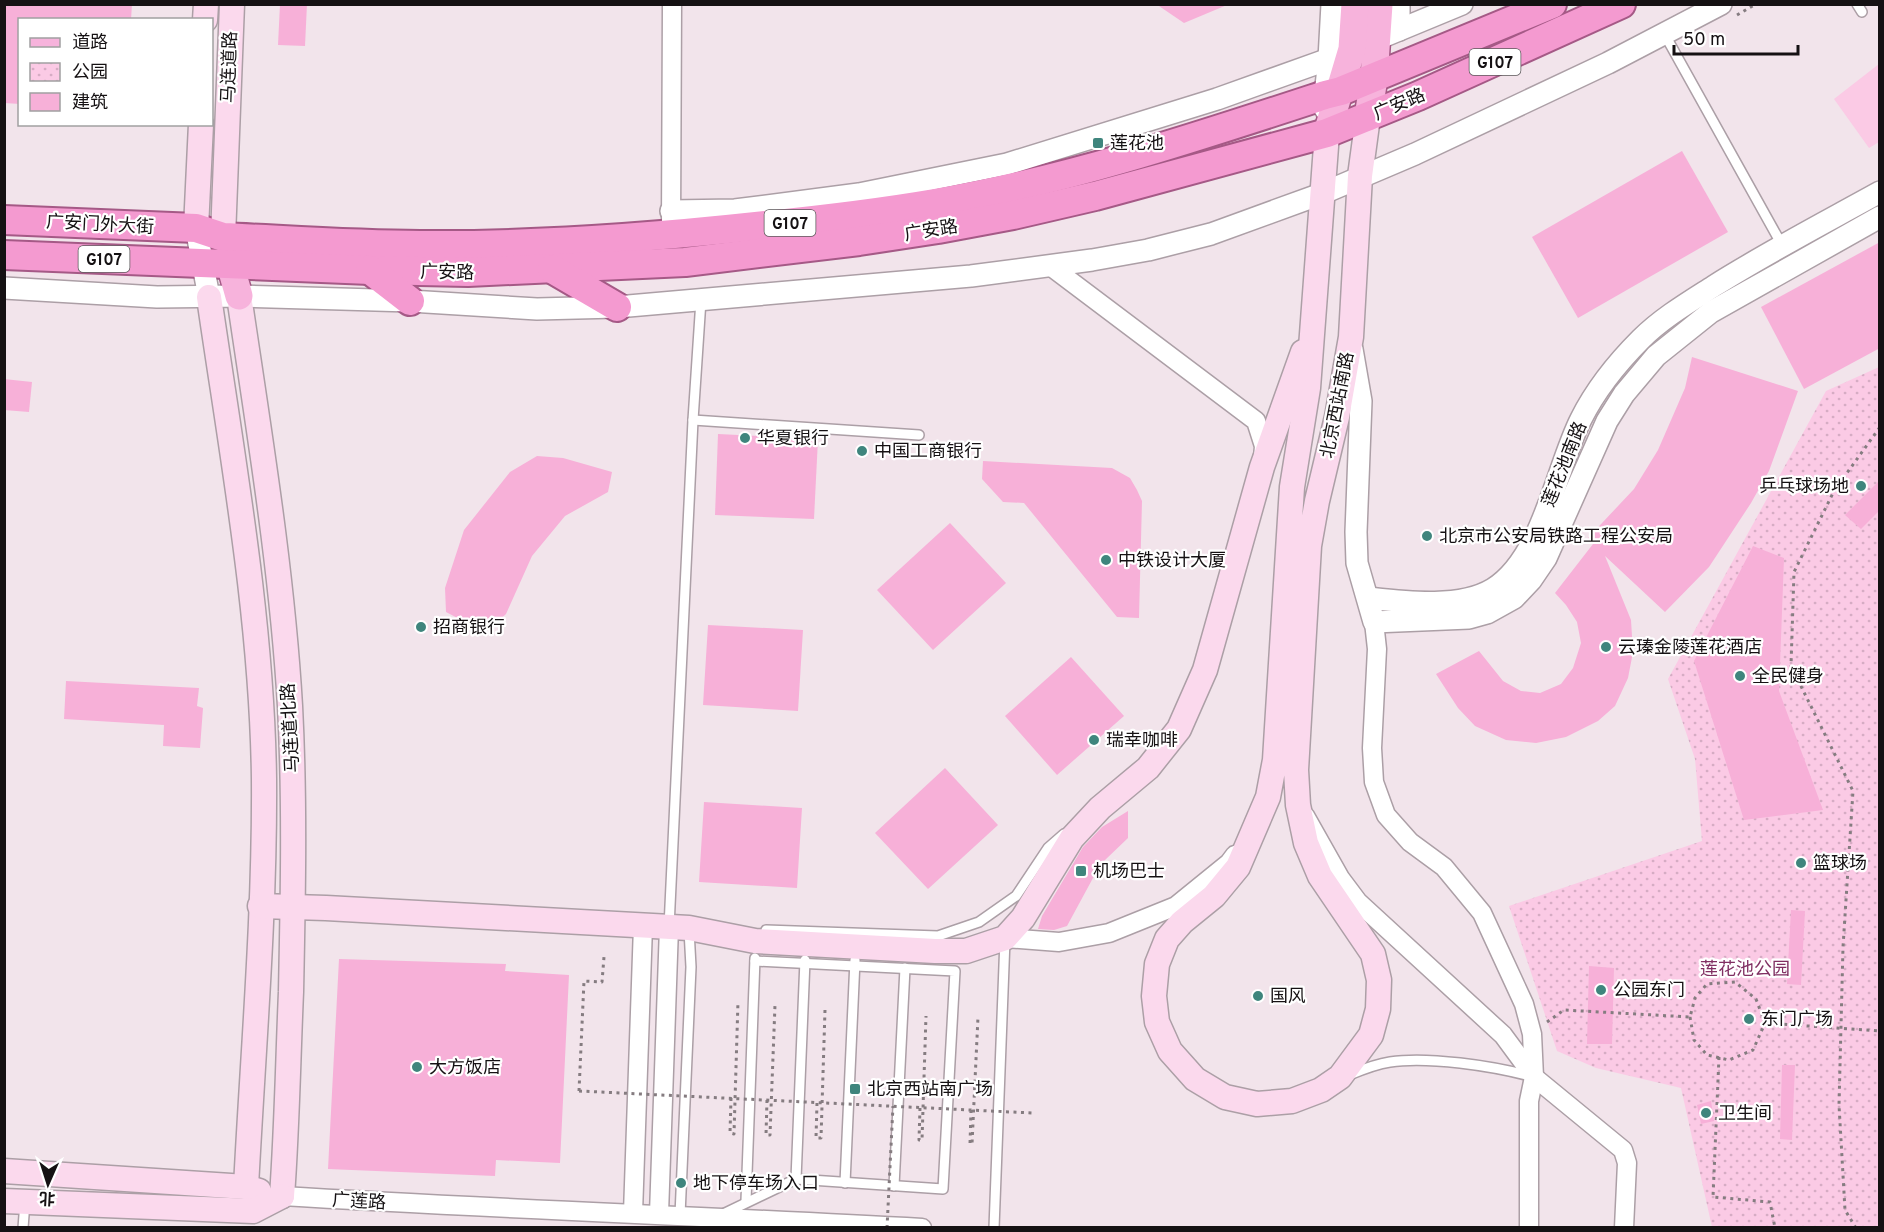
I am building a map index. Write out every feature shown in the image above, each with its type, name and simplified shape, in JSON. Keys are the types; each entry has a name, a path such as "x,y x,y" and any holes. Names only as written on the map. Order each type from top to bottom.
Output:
{"highway":[{"name":"广安路","path":"210,232 423,245 544,242 671,223 847,216 947,201 1102,165 1195,138 1374,78 1552,4"},
{"name":"广安路","path":"217,263 468,272 552,269 685,262 938,229 1095,196 1327,133 1522,50 1621,4"},
{"name":"广安门外大街","path":"4,220 210,232"},
{"name":"广安门外大街","path":"4,255 217,263"},
{"path":"552,269 617,307"},
{"path":"370,270 410,301"}],"main road":[{"name":"马连道路","path":"210,232 232,4"},
{"name":"北京西站南路","path":"1355,4 1364,44 1374,78 1360,176 1351,337 1337,417 1309,546 1296,770 1298,805 1306,843 1320,876 1373,954 1379,980 1378,1009 1371,1035 1340,1077 1321,1090 1292,1101 1257,1104 1225,1096 1195,1079 1170,1051 1157,1022 1154,996 1157,964 1167,939 1182,922 1214,896 1238,867 1257,828 1268,797 1275,760 1292,487 1308,388 1327,133 1333,93 1364,44 1378,4"},
{"path":"201,126 210,232"},
{"name":"马连道北路","path":"217,263 239,296 281,598 290,705 293,783 293,907 282,1197"},
{"name":"马连道北路","path":"209,297 250,581 264,779 246,1187"},
{"path":"260,906 664,927 726,935 755,951 805,954 855,956 966,951 1005,938 1023,918 1072,838 1100,808 1148,768 1179,729 1205,670 1262,467 1314,318"},
{"path":"4,1171 246,1187 282,1197"},
{"name":"广莲路","path":"15,1202 253,1211 282,1197"}],"street":[{"path":"671,223 672,4"},
{"name":"北京西站南路","path":"1332,4 1364,44 1399,4"},
{"name":"广安路","path":"671,223 735,210 859,194 1007,164 1217,99 1364,44 1462,4"},
{"path":"1360,176 1415,154 1665,35 1721,4"},
{"name":"广安路","path":"4,288 157,297 239,296 410,301 537,309 617,307 971,276 1092,260 1148,250 1211,234 1321,194 1360,176"},
{"name":"莲花池南路","path":"1368,598 1413,603 1459,600 1493,589 1517,566 1528,549 1581,418 1605,380 1642,338 1682,306 1783,245 1880,192"},
{"name":"莲花池南路","path":"1374,622 1469,618 1493,610 1514,598 1531,580 1546,558 1607,421 1624,394 1656,356 1712,312 1880,217"},
{"path":"210,232 217,263"},
{"name":"马连道北路","path":"209,297 217,263"},
{"path":"1049,265 1256,421 1264,446 1262,467"},
{"path":"1351,337 1361,401 1357,563 1374,622 1377,650 1372,748 1374,782 1386,815 1410,842 1444,867 1482,912 1524,1004 1532,1034 1534,1077 1529,1101 1529,1227"},
{"path":"1298,805 1340,878 1358,902 1503,1035 1534,1077 1623,1150 1627,1163 1624,1227"},
{"path":"1005,938 1033,942 1059,942 1099,935 1176,906 1229,863 1257,828"},
{"path":"646,1214 664,927"},
{"path":"646,1214 664,927"},
{"name":"广莲路","path":"282,1197 922,1227"}],"lane":[{"path":"1665,35 1783,245"},
{"path":"680,1215 691,967 664,927 701,300"},
{"path":"693,420 919,435"},
{"path":"726,935 751,929 938,936 979,922 1016,896 1048,848 1083,816 1100,808"},
{"path":"994,1227 1005,938"},
{"path":"746,1201 755,951"},
{"path":"796,1179 805,954"},
{"path":"717,1217 746,1201 796,1179 845,1183 943,1189 955,971 905,969 855,956 845,1183"},
{"path":"894,1186 905,969"},
{"path":"1331,1084 1357,1072 1390,1062 1435,1061 1507,1070 1534,1077"},
{"path":"15,1202 23,1227"}],"path":[{"path":"1856,1227 1845,1210 1839,1105 1843,947 1853,791 1791,666 1794,572 1834,491 1880,427"},
{"path":"604,957 602,982 584,981 579,1091 1032,1113"},
{"path":"1735,982 1756,999 1766,1023 1753,1050 1730,1060 1707,1055 1694,1040 1690,1017 1695,998 1707,984 1735,982"},
{"path":"731,1098 730,1133 734,1134 738,1001"},
{"path":"767,1100 766,1135 770,1135 775,1005"},
{"path":"818,1103 816,1138 821,1138 825,1010"},
{"path":"1613,1013 1690,1017"},
{"path":"920,1108 919,1140 922,1140 926,1016"},
{"path":"971,1110 970,1144 972,1144 978,1017"},
{"path":"1766,1023 1880,1031"},
{"path":"1719,1057 1713,1197 1770,1202 1775,1227"},
{"path":"887,1227 893,1106"}],"green space":[{"path":"1879,64 1879,142 1869,148 1834,99"},
{"name":"莲花池公园","path":"1879,367 1879,1227 1712,1227 1681,1088 1596,1068 1557,1051 1509,906 1702,841 1695,759 1668,679 1826,391"}],"building":[{"path":"4,4 132,4 131,18 18,18 18,104 4,103"},
{"path":"280,4 307,4 305,46 278,45"},
{"path":"1156,4 1227,4 1227,5 1184,23"},
{"path":"1682,151 1728,232 1578,318 1532,237"},
{"path":"1880,242 1880,348 1804,389 1761,307"},
{"path":"1692,357 1798,391 1769,471 1751,503 1709,567 1665,612 1605,556 1631,620 1633,652 1628,678 1615,706 1598,721 1566,737 1536,743 1506,740 1475,726 1458,708 1436,674 1479,651 1503,681 1521,691 1540,693 1561,684 1573,668 1581,643 1577,622 1555,593 1593,544 1587,539 1634,489 1658,450 1685,388"},
{"path":"4,379 32,382 29,412 4,410"},
{"path":"718,434 818,439 814,519 715,515"},
{"path":"537,456 563,458 612,472 608,492 565,516 532,556 506,614 493,626 467,623 446,612 445,588 464,530 510,472"},
{"name":"中铁设计大厦","path":"983,461 1112,468 1130,478 1142,501 1139,618 1117,617 1024,503 1003,502 982,479"},
{"path":"1880,480 1880,510 1861,529 1845,515"},
{"path":"950,523 1006,583 933,650 877,590"},
{"name":"全民健身","path":"1753,546 1784,558 1779,691 1823,810 1744,820 1694,661"},
{"path":"708,625 803,630 798,711 703,705"},
{"path":"1071,657 1124,716 1057,775 1005,716"},
{"path":"66,681 199,688 197,706 203,708 200,748 163,746 164,725 64,719"},
{"path":"945,768 998,825 928,889 875,833"},
{"path":"704,802 802,808 797,888 699,882"},
{"name":"机场巴士","path":"1128,811 1128,838 1105,860 1067,926 1054,930 1038,929 1042,916 1083,847 1102,827"},
{"path":"1791,910 1805,911 1801,985 1787,984"},
{"name":"大方饭店","path":"339,959 506,964 505,971 569,975 560,1163 496,1160 495,1176 328,1169"},
{"name":"公园东门","path":"1589,966 1614,968 1612,1044 1587,1044"},
{"path":"1782,1065 1795,1065 1792,1140 1780,1139"},
{"name":"卫生间","path":"1711,1101 1714,1121 1701,1124 1697,1105"}],"place":[{"name":"莲花池","path":"1098,143"},
{"name":"华夏银行","path":"745,438"},
{"name":"中国工商银行","path":"862,451"},
{"name":"乒乓球场地","path":"1861,486"},
{"name":"北京市公安局铁路工程公安局","path":"1427,536"},
{"name":"中铁设计大厦","path":"1106,560"},
{"name":"招商银行","path":"421,627"},
{"name":"云瑧金陵莲花酒店","path":"1606,647"},
{"name":"全民健身","path":"1740,676"},
{"name":"瑞幸咖啡","path":"1094,740"},
{"name":"篮球场","path":"1801,863"},
{"name":"机场巴士","path":"1081,871"},
{"name":"公园东门","path":"1601,990"},
{"name":"国风","path":"1258,996"},
{"name":"东门广场","path":"1749,1019"},
{"name":"大方饭店","path":"417,1067"},
{"name":"北京西站南广场","path":"855,1089"},
{"name":"卫生间","path":"1706,1113"},
{"name":"地下停车场入口","path":"681,1183"}]}
